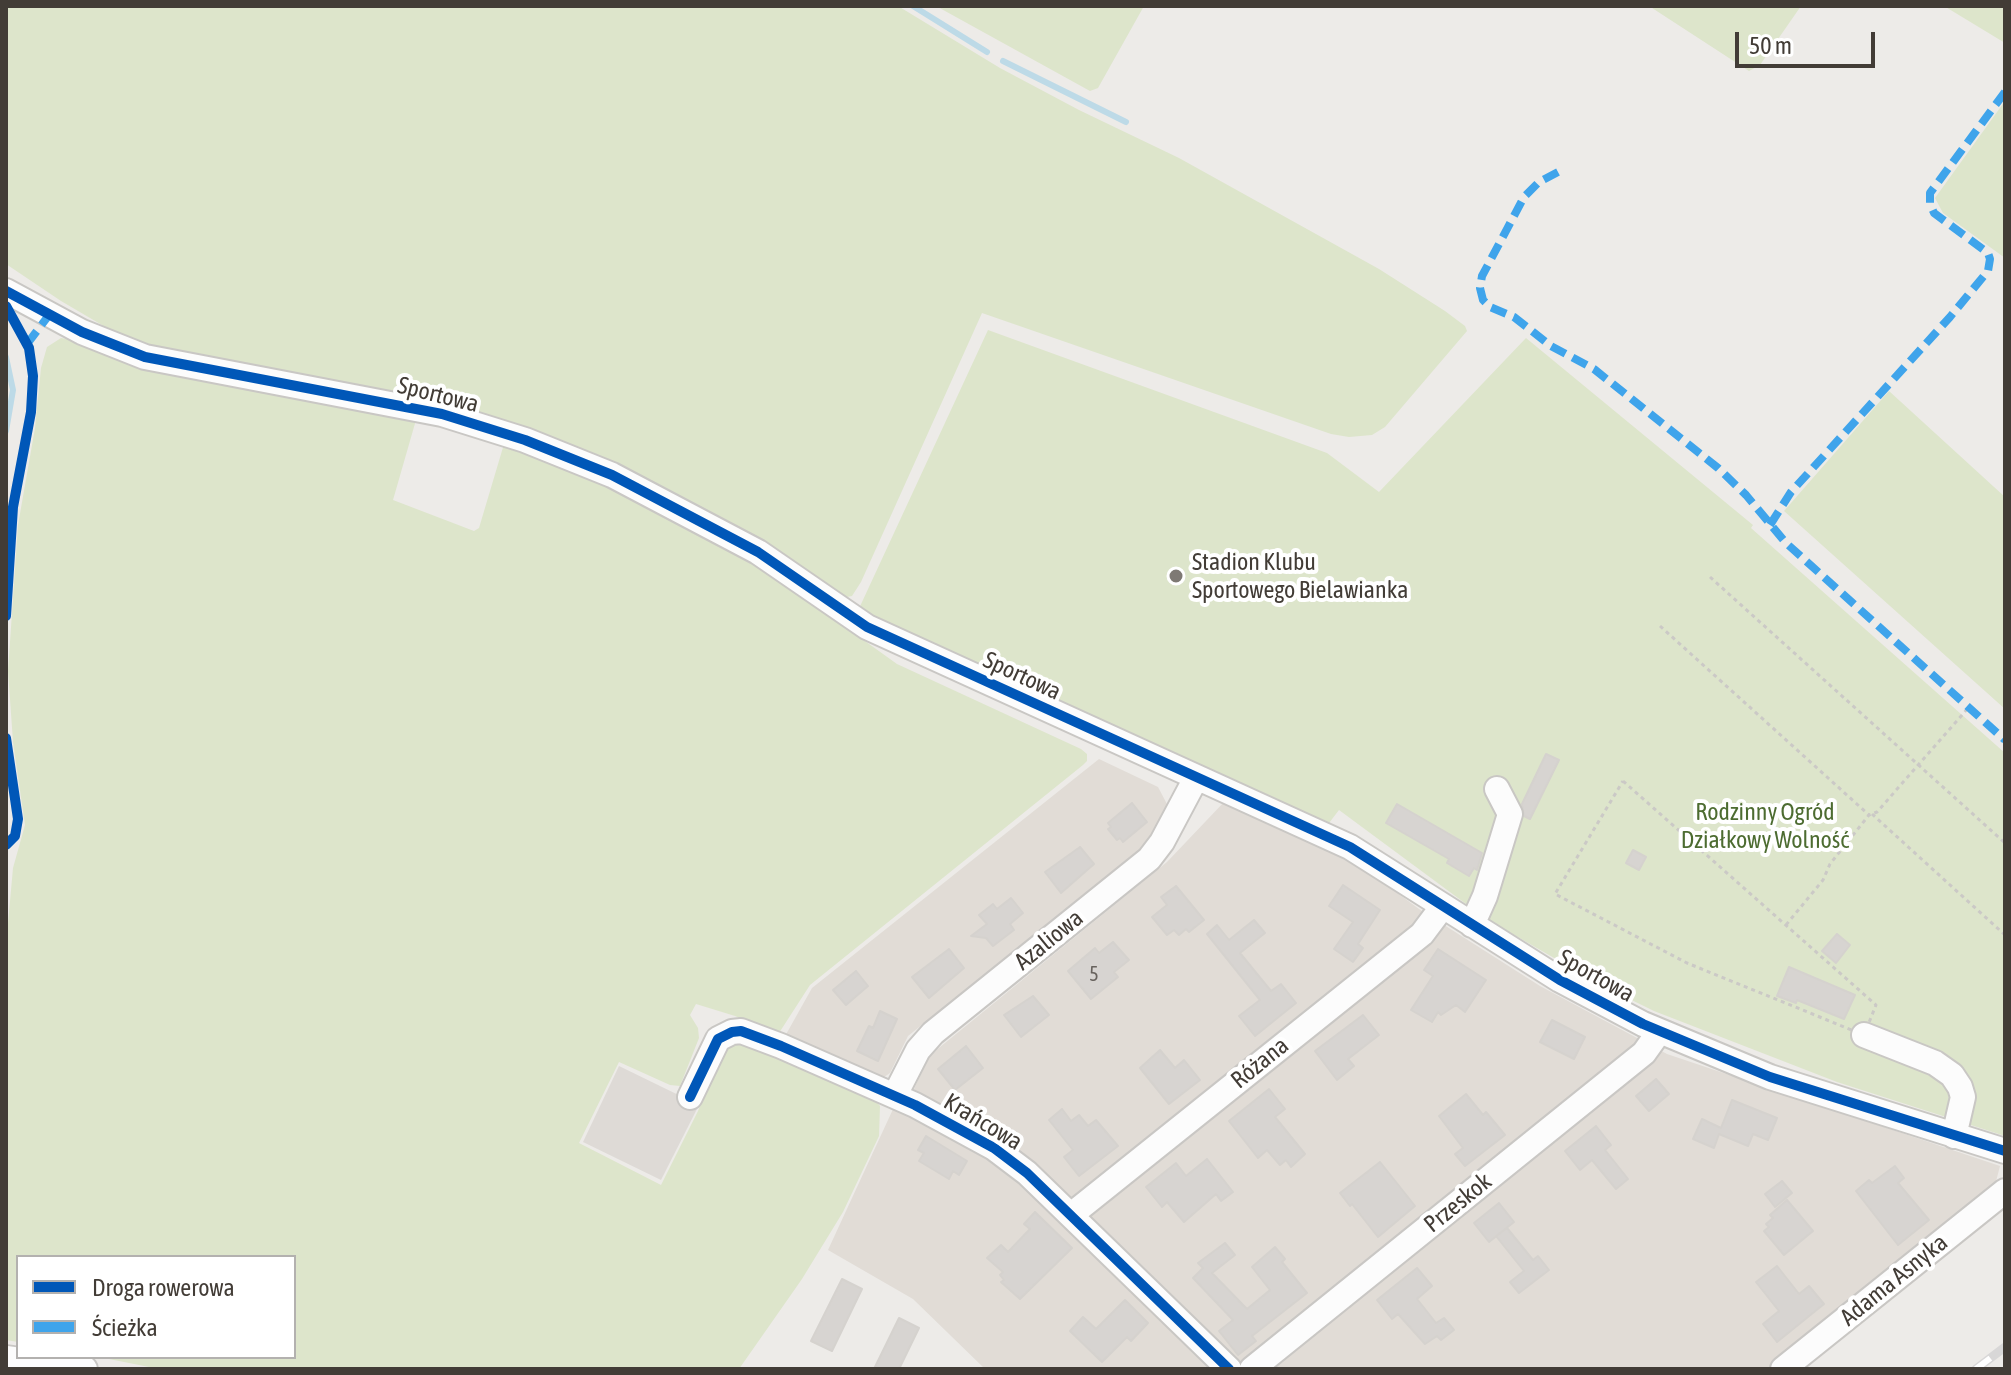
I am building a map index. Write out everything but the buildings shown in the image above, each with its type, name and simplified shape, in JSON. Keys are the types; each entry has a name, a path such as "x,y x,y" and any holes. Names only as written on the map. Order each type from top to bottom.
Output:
{"street":[{"name":"Sportowa","path":"6,291 82,332 145,357 419,409 485,426 567,456 657,496 758,552 871,629 1350,847 1574,988 1659,1032 1770,1077 2005,1151"},
{"name":"Azaliowa","path":"895,1095 918,1050 933,1033 1149,859 1162,842 1196,778"},
{"path":"1472,925 1485,896 1510,814 1497,789"},
{"name":"Różana","path":"1071,1215 1422,934 1443,906"},
{"name":"Krańcowa","path":"690,1097 718,1039 741,1031 895,1095 994,1148 1027,1173 1229,1369"},
{"name":"Przeskok","path":"1252,1369 1644,1053 1659,1032"},
{"path":"1864,1035 1935,1063 1952,1075 1963,1097 1954,1136"},
{"name":"Adama Asnyka","path":"1783,1369 2005,1191"},
{"path":"6,1358 85,1369"}],"path":[{"path":"1710,577 2005,843"},
{"path":"1660,626 2005,935"},
{"path":"1786,925 1871,814 1877,812 1969,707"},
{"path":"1623,781 1876,1005 1864,1035 1687,963 1555,894 1623,781"}],"shaded area":[{"path":"1099,759 1158,787 1168,806 1149,843 908,1036 890,1073 881,1079 784,1038 812,988"},
{"path":"1225,801 1342,852 1419,909 1540,986 1667,1054 2000,1166 1993,1193 1770,1369 1239,1369 1158,1289 917,1100 914,1089 929,1056 1167,862"},
{"path":"619,1066 699,1105 661,1180 583,1142"},
{"path":"894,1107 1013,1174 1216,1369 985,1369 913,1299 828,1250"}],"green space":[{"path":"6,6 898,6 1000,68 1179,158 1379,269 1445,311 1467,331 1385,427 1372,435 1349,437 1331,434 982,313 861,582 852,596 842,598 744,532 614,464 414,397 237,366 131,342 6,264"},
{"path":"936,6 1144,6 1098,88 1090,91"},
{"path":"1649,6 1801,6 1760,65 1749,71"},
{"path":"1944,6 2005,6 2005,43"},
{"path":"2005,101 2005,258 1943,213 1935,198"},
{"name":"Rodzinny Ogród Działkowy Wolność","path":"988,330 1327,453 1379,492 1526,338 1753,525 1751,528 2005,753 2005,1136 1837,1082 1654,1011 1599,984 1485,918 1339,810 1326,827 856,615"},
{"path":"61,338 74,340 113,358 144,367 416,420 393,500 474,531 479,528 504,444 554,458 746,556 897,664 1087,754 1083,765 810,985 779,1033 696,1004 690,1015 698,1028 699,1038 680,1086 670,1085 619,1062 579,1143 661,1185 720,1058 732,1045 746,1045 766,1051 876,1101 880,1106 879,1136 843,1212 802,1279 739,1369 159,1369 109,1359 296,1359 296,1255 16,1255 16,1342 6,1340 6,945 13,868 25,825 13,742 8,671 18,525 35,428 41,368 47,347"},
{"path":"1889,391 2005,497 2005,709 1784,511"}],"waterway":[{"path":"913,6 987,52"},
{"path":"1003,61 1126,122"},
{"path":"6,357 13,390 6,431"}],"railway":[{"path":"1976,1369 2005,1347"}],"marked path":[{"path":"1770,525 1791,492 1988,271 1988,253 1934,213 1930,193 2005,92"},
{"path":"1558,172 1539,182 1524,197 1482,276 1480,288 1483,300 1490,307 1514,317 1551,346 1594,369 1718,468 1746,495 1786,543 2005,740"},
{"path":"27,344 49,315"}],"cycle path":[{"path":"6,291 82,332 145,357 442,414 525,440 612,475 758,552 867,627 1350,847 1560,980 1643,1024 1770,1077 2005,1151"},
{"path":"6,306 29,348 33,376 31,412 13,507 6,616"},
{"path":"6,738 18,819 15,836 6,845"},
{"path":"690,1097 718,1039 741,1031 915,1105 994,1148 1027,1173 1229,1369"}],"place":[{"name":"Stadion Klubu Sportowego Bielawianka","path":"1176,576"}]}
